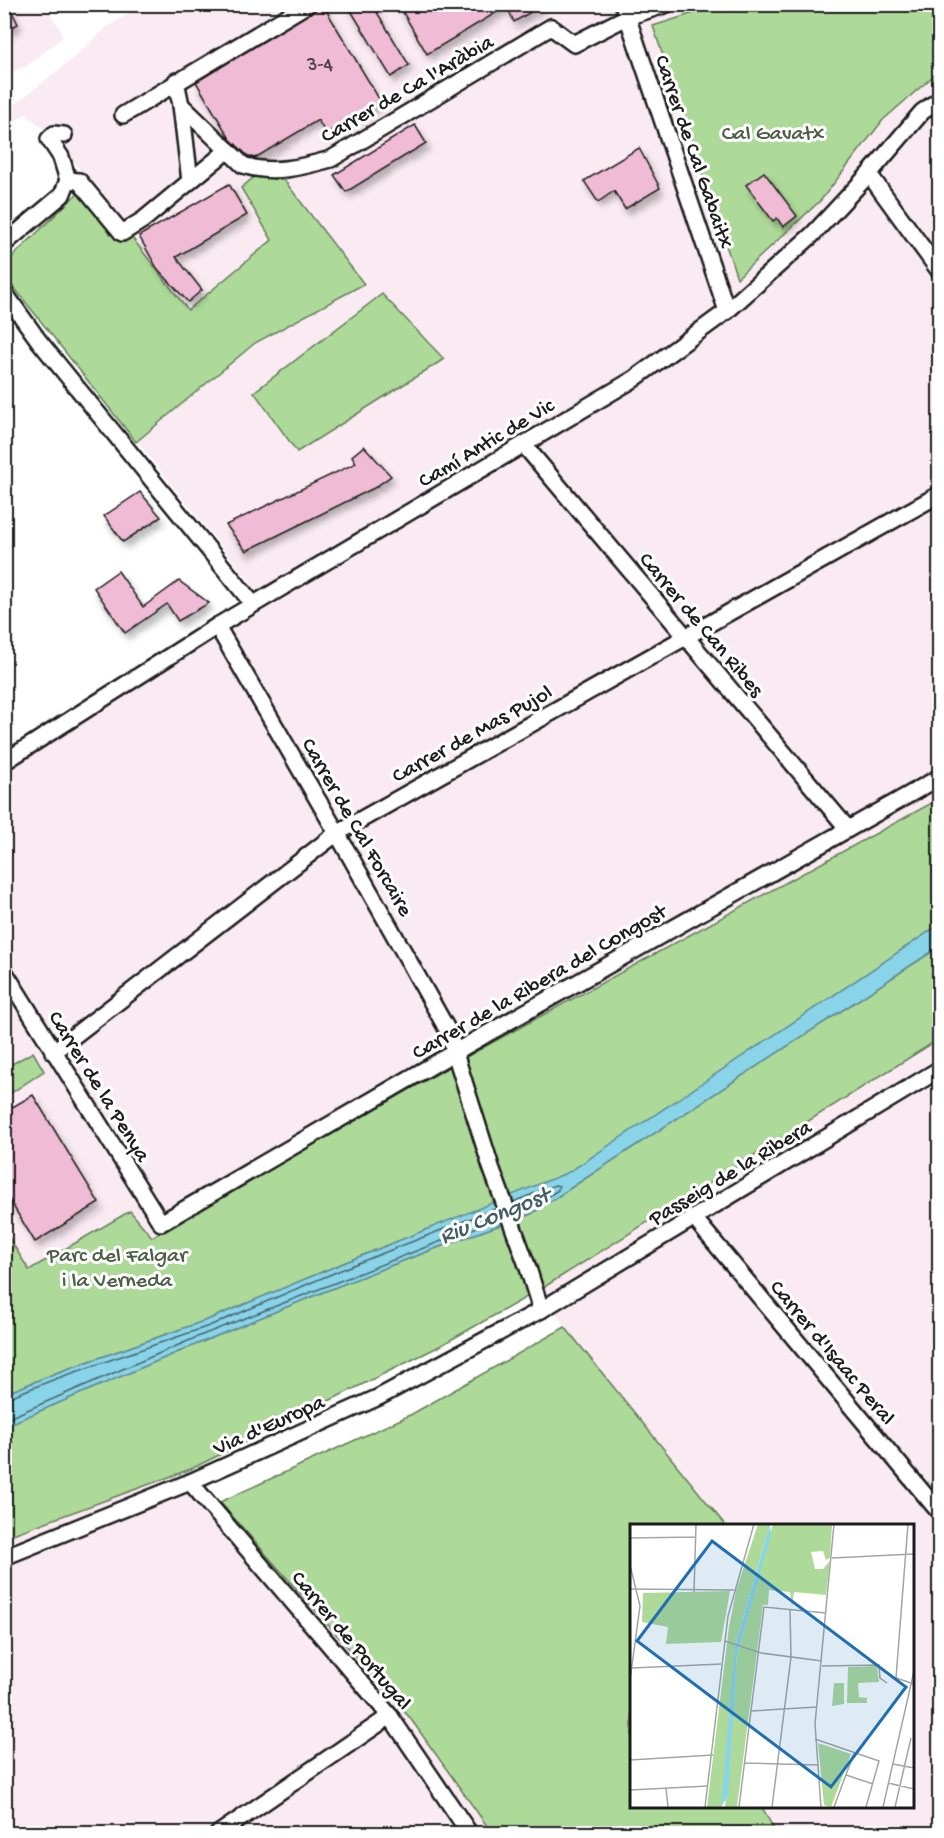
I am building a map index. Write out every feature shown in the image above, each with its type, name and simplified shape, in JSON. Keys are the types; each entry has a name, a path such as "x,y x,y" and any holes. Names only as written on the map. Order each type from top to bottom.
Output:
{"street":[{"path":"123,115 176,81 308,4"},
{"name":"Carrer de Ca l'Aràbia","path":"181,105 243,165 253,168 296,169 331,159 551,27 574,44 625,11 667,4"},
{"name":"Carrer de Cal Gabaitx","path":"625,11 727,311"},
{"path":"176,81 190,181"},
{"name":"Camí Antic de Vic","path":"4,762 253,604 634,379 727,311 812,235 869,174 922,111 939,99"},
{"path":"4,243 62,195 68,180 60,157 49,139 59,135"},
{"path":"68,180 79,181 122,233 143,220 228,150"},
{"path":"869,174 939,272"},
{"path":"4,292 39,341 253,604"},
{"name":"Carrer de Can Ribes","path":"524,445 848,829"},
{"name":"Carrer de Mas Pujol","path":"53,1052 338,832 939,494"},
{"name":"Carrer de Cal Forcaire","path":"217,626 338,832 448,1031 490,1167 541,1310"},
{"name":"Carrer de la Ribera del Congost","path":"161,1223 457,1059 939,777"},
{"name":"Carrer de la Penya","path":"4,971 161,1223"},
{"name":"Passeig de la Ribera","path":"541,1310 939,1069"},
{"name":"Carrer d'Isaac Peral","path":"694,1218 939,1513"},
{"name":"Via d'Europa","path":"4,1557 190,1482 379,1397 541,1310"},
{"name":"Carrer de Portugal","path":"190,1482 390,1716 470,1833"},
{"path":"218,1833 390,1716"}],"shaded area":[{"path":"8,5 55,5 47,10 60,28 62,38 27,66 14,71 5,61 5,31 18,24"},
{"path":"142,5 939,5 939,799 477,1051 152,1238 130,1211 29,1270 5,1230 5,1097 44,1071 32,1052 5,1068 5,767 262,597 5,277 5,260 89,182 60,144 26,114 5,128 5,112 71,60 106,28"},
{"path":"939,1039 939,1833 776,1833 763,1808 914,1808 914,1524 724,1524 565,1327 541,1289"},
{"path":"191,1469 410,1718 492,1833 5,1833 4,1537"}],"green space":[{"name":"Cal Gavatx","path":"719,5 939,5 939,71 883,120 821,200 737,278 653,26"},
{"path":"271,163 364,284 255,343 136,442 5,276 5,264 89,182 188,310 272,240 241,188"},
{"path":"382,294 444,359 297,452 254,392"},
{"name":"Parc del Falgar i la Verneda","path":"939,799 939,925 569,1173 207,1320 56,1373 5,1394 4,1230 29,1270 130,1211 152,1237 477,1051"},
{"path":"939,947 939,1039 541,1289 438,1347 191,1469 5,1537 4,1426 331,1289 531,1214"},
{"path":"33,1052 44,1071 5,1097 5,1068"},
{"path":"565,1327 724,1524 630,1524 630,1808 763,1808 776,1833 492,1833 410,1718 220,1502 412,1414"}],"water":[{"name":"Riu Congost","path":"939,925 939,947 531,1214 332,1289 5,1426 5,1394 56,1373 207,1320 569,1172"}],"building":[{"path":"4,4 8,4 18,24 4,31"},
{"path":"347,4 372,4 409,65 391,77"},
{"path":"398,4 544,4 514,22 507,6 427,54"},
{"path":"323,5 381,102 326,134 318,120 255,158 248,156 230,139 196,82"},
{"path":"415,125 426,143 346,192 334,175"},
{"path":"639,148 660,188 625,209 614,191 598,202 584,181"},
{"path":"764,172 797,216 783,227 777,218 773,221 746,185"},
{"path":"229,184 247,215 176,257 202,290 188,302 157,268 139,236"},
{"path":"364,446 391,476 374,488 246,551 226,525 356,463 352,456"},
{"path":"140,492 161,517 123,542 104,516"},
{"path":"118,571 143,607 179,581 209,603 178,621 167,604 125,633 94,588"},
{"path":"33,1095 99,1203 35,1242 4,1191 4,1112"}]}
